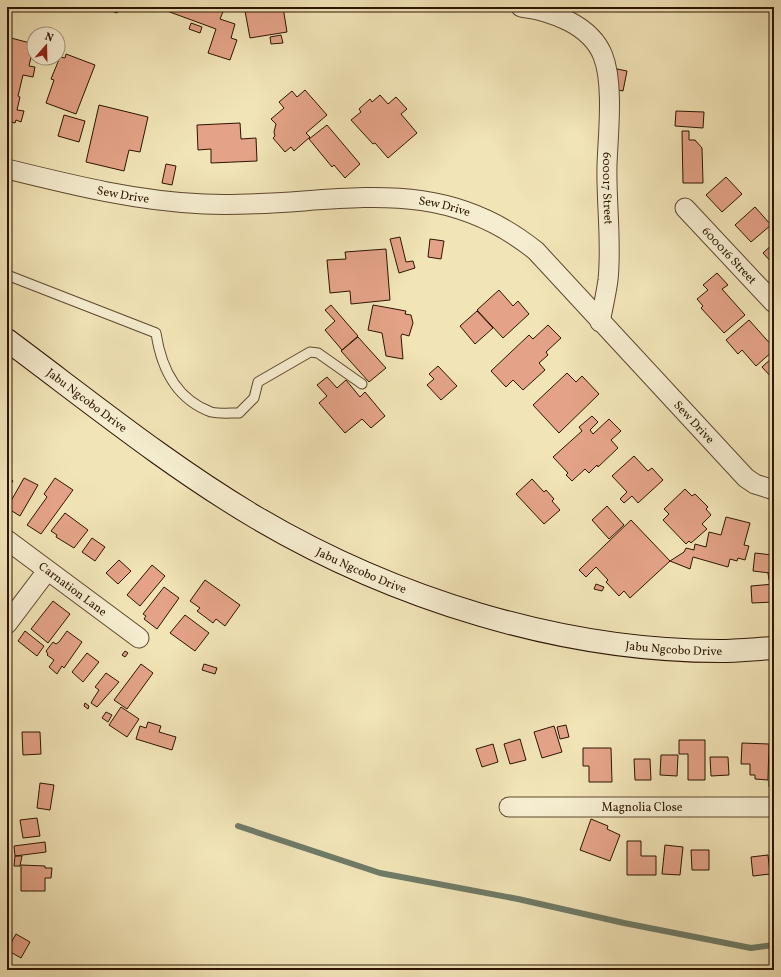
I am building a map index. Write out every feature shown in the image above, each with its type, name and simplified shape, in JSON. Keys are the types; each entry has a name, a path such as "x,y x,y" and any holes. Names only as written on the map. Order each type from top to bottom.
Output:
{"main road":[{"name":"Jabu Ngcobo Drive","path":"7,340 170,461 222,496 295,539 341,562 405,590 515,624 607,642 662,648 719,651 774,648"}],"street":[{"name":"600017 Street","path":"522,7 537,9 568,20 589,34 603,56 608,82 607,167 609,257 608,280 600,322"},
{"name":"Sew Drive","path":"7,170 107,193 176,202 229,205 385,197 416,199 444,204 487,219 524,241 536,251 600,322 746,478 755,484 774,490"},
{"name":"600016 Street","path":"685,208 774,303"},
{"name":"Carnation Lane","path":"7,540 139,638"},
{"path":"7,624 47,571"},
{"name":"Magnolia Close","path":"509,807 774,807"}],"lane":[{"path":"7,275 156,333 159,352 180,393 212,412 238,414 254,398 258,382 310,352 318,353 362,384"}],"building":[{"path":"101,7 119,7 117,13"},
{"path":"168,7 225,7 220,19 235,24 231,38 237,40 230,60 208,53 216,29 167,11"},
{"path":"268,7 283,7 287,32 250,38 245,11"},
{"path":"191,23 202,27 200,33 189,29"},
{"path":"281,35 283,43 271,44 270,37"},
{"path":"11,38 26,42 26,66 35,67 33,77 23,75 18,96 20,97 17,110 24,111 21,122 16,120 15,123 7,121 7,55"},
{"path":"66,54 95,65 76,114 46,103 54,80 51,79 56,66 66,66"},
{"path":"617,69 627,71 623,91 613,89"},
{"path":"305,90 327,115 306,133 310,137 294,151 291,147 285,152 273,138 275,136 274,132 276,124 271,119 284,108 279,102 292,91 297,97"},
{"path":"380,95 388,104 396,97 407,109 401,114 417,133 388,158 351,120 361,112 359,109 370,99 372,102"},
{"path":"99,105 148,117 140,152 129,150 124,171 86,162"},
{"path":"676,111 704,112 703,128 675,126"},
{"path":"64,115 85,121 79,142 58,136"},
{"path":"240,123 241,139 256,138 257,161 211,163 211,149 198,150 197,125"},
{"path":"327,125 360,164 345,178 334,165 332,167 309,139"},
{"path":"682,131 689,131 689,140 695,140 702,148 703,183 683,183"},
{"path":"166,164 176,166 172,185 162,183"},
{"path":"726,177 742,194 722,212 706,195"},
{"path":"755,207 771,225 751,242 735,225"},
{"path":"400,237 406,262 413,261 415,268 399,273 390,239"},
{"path":"430,239 444,241 441,259 428,257"},
{"path":"774,243 774,265 763,253"},
{"path":"386,249 390,300 351,304 350,291 330,293 327,260 346,259 345,252"},
{"path":"717,273 728,285 722,289 745,315 724,333 701,308 703,306 697,299 708,290 703,285"},
{"path":"499,290 513,306 518,301 529,314 503,338 477,310"},
{"path":"331,305 358,336 342,350 325,330 335,321 325,310"},
{"path":"373,305 406,311 405,314 411,315 413,323 409,336 402,334 401,336 403,359 386,356 382,333 368,330"},
{"path":"477,311 493,328 475,344 460,326"},
{"path":"749,320 774,348 774,350 756,366 742,350 738,354 726,340"},
{"path":"548,325 561,338 546,352 548,355 539,363 545,370 523,390 513,380 506,387 491,371 529,335 533,339"},
{"path":"358,337 386,368 369,382 341,351"},
{"path":"772,358 774,361 773,379 762,367"},
{"path":"438,366 457,386 441,400 427,385 434,379 429,374"},
{"path":"567,373 576,382 582,376 599,394 559,433 533,405"},
{"path":"327,377 337,388 346,380 360,397 365,392 385,416 371,428 362,419 345,433 319,403 327,396 317,385"},
{"path":"592,416 598,422 590,430 593,434 609,419 621,431 611,440 618,448 598,467 597,465 589,473 585,469 572,481 566,475 568,473 553,457 582,431 579,427"},
{"path":"634,456 648,471 652,468 663,480 638,503 632,496 624,503 620,499 627,492 612,476"},
{"path":"7,477 13,481 7,489"},
{"path":"24,478 38,485 20,516 7,508"},
{"path":"55,478 73,490 41,534 27,525 47,497 44,494"},
{"path":"532,479 544,492 546,490 554,499 552,501 560,510 544,524 516,494"},
{"path":"685,489 692,496 695,494 708,507 706,509 711,515 702,524 707,529 691,543 689,541 686,544 663,520 669,514 664,509"},
{"path":"607,506 624,525 609,539 592,520"},
{"path":"65,513 88,530 74,548 56,537 57,535 51,531"},
{"path":"726,517 750,523 744,545 749,546 745,560 738,558 737,561 730,559 728,567 693,557 690,569 670,561 684,552 686,548 694,550 695,544 706,547 709,532 721,535"},
{"path":"631,520 670,561 630,598 624,591 619,596 606,582 608,580 596,567 586,577 579,570"},
{"path":"92,538 105,547 95,561 82,552"},
{"path":"755,553 772,555 770,573 753,571"},
{"path":"119,560 131,571 118,584 106,573"},
{"path":"152,565 165,576 140,606 127,595"},
{"path":"774,572 774,580 769,580 768,573"},
{"path":"205,580 240,605 225,626 216,619 213,623 197,611 200,608 190,601"},
{"path":"596,584 604,587 602,591 594,589"},
{"path":"774,584 774,602 752,603 751,586"},
{"path":"164,587 179,598 157,629 144,619 146,616 143,614"},
{"path":"53,601 70,614 48,643 31,629"},
{"path":"185,615 209,633 195,651 170,633"},
{"path":"25,631 44,646 37,656 18,641"},
{"path":"67,631 82,642 64,668 62,666 57,674 49,667 54,660 47,655 48,654 46,651 53,642 56,644 59,642"},
{"path":"125,651 128,653 125,657 122,655"},
{"path":"87,653 99,662 83,682 72,672"},
{"path":"141,664 153,673 127,709 114,700"},
{"path":"204,664 217,668 215,674 202,670"},
{"path":"106,673 119,682 97,707 91,703 99,690 95,687"},
{"path":"85,703 89,706 88,709 84,706"},
{"path":"121,707 139,719 127,737 109,725"},
{"path":"106,712 112,715 108,722 102,718"},
{"path":"148,722 161,726 159,732 176,737 172,750 136,739 140,726 146,728"},
{"path":"566,725 569,737 560,739 557,727"},
{"path":"554,726 562,752 542,758 534,732"},
{"path":"22,732 40,732 41,754 23,755"},
{"path":"520,739 526,760 510,764 504,744"},
{"path":"679,740 705,740 705,780 688,780 688,754 679,754"},
{"path":"742,743 769,744 768,780 755,779 755,775 750,775 750,764 741,764"},
{"path":"493,744 498,762 482,767 476,749"},
{"path":"583,748 611,748 612,782 589,782 589,766 583,766"},
{"path":"661,755 678,755 677,776 660,775"},
{"path":"710,757 728,757 729,775 711,776"},
{"path":"634,759 650,759 651,780 635,780"},
{"path":"774,779 774,787 769,787 769,780"},
{"path":"40,783 54,785 50,810 37,808"},
{"path":"37,818 40,836 23,838 20,820"},
{"path":"7,819 11,834 7,835"},
{"path":"591,819 608,826 607,829 620,835 610,861 580,850"},
{"path":"627,841 641,841 641,856 656,856 656,875 627,875"},
{"path":"45,842 46,852 15,856 14,846"},
{"path":"665,845 683,847 680,875 662,874"},
{"path":"691,850 709,850 709,870 692,870"},
{"path":"768,855 770,874 753,876 751,857"},
{"path":"15,856 22,856 20,866 14,866"},
{"path":"21,865 45,866 45,868 52,868 51,878 45,878 45,891 21,891"},
{"path":"7,883 11,899 7,900"},
{"path":"16,934 30,942 21,958 7,950"}],"waterway":[{"path":"238,826 380,873 518,899 624,923 751,948 774,945"}]}
